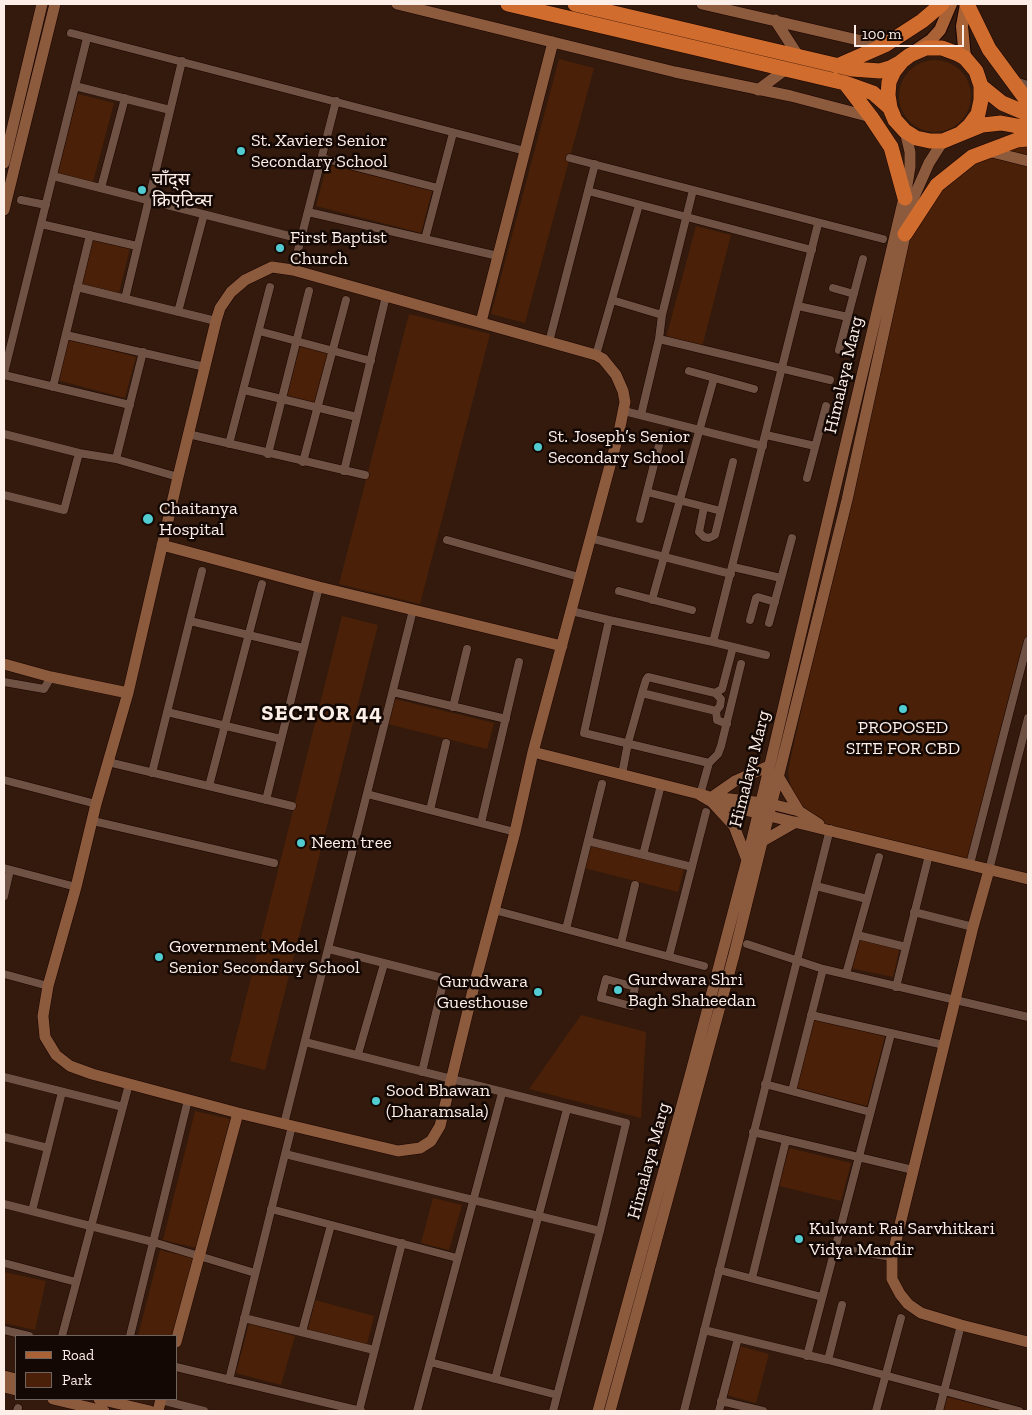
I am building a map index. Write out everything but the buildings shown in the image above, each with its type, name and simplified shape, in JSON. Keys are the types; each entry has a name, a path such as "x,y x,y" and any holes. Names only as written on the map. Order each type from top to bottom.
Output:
{"highway":[{"path":"508,4 845,83 873,93 890,108"},
{"path":"575,4 837,66 866,71 880,72 918,51 934,48 951,50 965,58 976,71 981,86 978,114 960,134"},
{"path":"837,66 884,46 922,21 942,4"},
{"path":"966,4 989,49 1028,102"},
{"path":"906,58 894,71 889,82 888,95 890,108 895,120 904,131 916,138 943,141 982,125 1001,123 1028,128"},
{"path":"845,83 872,117 891,147 904,198"},
{"path":"981,86 1002,103 1028,114"},
{"path":"905,234 937,185 972,157 1017,140 1028,139"}],"main road":[{"path":"906,58 931,40 940,30 951,4"},
{"path":"965,58 962,26 966,4"}],"street":[{"path":"4,162 42,4"},
{"path":"4,210 55,4"},
{"path":"397,4 675,72 791,96 872,117"},
{"path":"702,4 884,46"},
{"path":"775,20 799,57"},
{"path":"71,33 524,151"},
{"path":"87,38 4,374 130,405"},
{"path":"481,322 553,42"},
{"path":"125,299 182,61"},
{"path":"758,90 786,69"},
{"path":"1011,80 1028,85"},
{"path":"75,86 170,110"},
{"path":"101,188 125,98"},
{"path":"293,270 336,101"},
{"name":"Himalaya Marg","path":"610,1411 734,955 762,842 769,766 904,198 910,167 910,152 904,131"},
{"path":"425,239 453,133"},
{"name":"Himalaya Marg","path":"598,1411 692,1072 747,860 764,809 778,776 847,500 913,199 929,163 943,141"},
{"path":"988,151 1028,161"},
{"path":"322,158 438,188"},
{"path":"570,158 883,240"},
{"path":"549,342 594,164"},
{"path":"53,176 301,239"},
{"path":"641,415 659,338 662,315 693,190"},
{"path":"588,191 812,250"},
{"path":"21,200 46,205"},
{"path":"596,355 639,205"},
{"path":"308,212 498,256"},
{"path":"178,312 204,214"},
{"path":"41,224 137,246"},
{"path":"713,642 818,224"},
{"path":"53,387 90,235"},
{"path":"839,350 863,259"},
{"path":"272,267 293,270 481,322 596,355 603,359 616,375 623,391 625,402 533,752 515,832 474,986 440,1126 431,1141 420,1148 398,1151 238,1113 92,1074 70,1066 56,1055 45,1037 43,1016 48,986 128,692 188,434 220,308 231,292 245,280 272,267"},
{"path":"77,287 216,321"},
{"path":"229,444 270,287"},
{"path":"833,288 854,294"},
{"path":"268,454 309,291"},
{"path":"344,471 386,296"},
{"path":"303,462 346,300"},
{"path":"612,300 662,315"},
{"path":"798,306 848,317"},
{"path":"259,331 371,361"},
{"path":"66,334 205,366"},
{"path":"659,338 830,380"},
{"path":"116,459 143,352"},
{"path":"689,371 754,389"},
{"path":"652,600 714,378"},
{"path":"244,390 357,417"},
{"path":"807,478 826,406"},
{"path":"624,411 763,446"},
{"path":"4,434 79,453 116,459 178,477"},
{"path":"188,434 365,475"},
{"path":"766,434 816,446"},
{"path":"640,519 659,445"},
{"path":"4,495 64,510 79,453"},
{"path":"704,507 699,532 704,537 709,538 715,535 733,462"},
{"path":"647,492 721,511"},
{"path":"590,538 732,571 782,578"},
{"path":"770,623 792,538"},
{"path":"447,540 580,577"},
{"path":"162,546 319,587 562,646"},
{"path":"152,773 202,571"},
{"path":"209,786 262,584"},
{"path":"266,800 319,587"},
{"path":"620,591 692,610"},
{"path":"750,620 756,598 775,602"},
{"path":"228,1380 285,1154 288,1125 305,1042 414,610"},
{"path":"571,610 766,655"},
{"path":"190,620 303,648"},
{"path":"609,620 584,733 709,762"},
{"path":"970,864 1028,642"},
{"path":"715,694 722,689 733,647"},
{"path":"453,707 467,649"},
{"path":"481,823 519,662"},
{"path":"4,664 51,677 128,692"},
{"path":"741,664 718,754 709,762 708,798 734,826 747,860"},
{"path":"4,682 44,689 51,677"},
{"path":"622,774 628,743 648,677 719,696 721,699 720,706 716,711 717,720 727,724"},
{"path":"393,692 506,719"},
{"path":"642,694 716,711"},
{"path":"167,712 281,739"},
{"path":"1028,718 973,926 892,1257 892,1279 908,1304 921,1313 1028,1342"},
{"path":"430,810 446,743"},
{"path":"533,752 708,798 797,817 830,829 1028,879"},
{"path":"108,762 292,806"},
{"path":"708,798 735,781 769,766"},
{"path":"778,776 797,817"},
{"path":"4,780 96,804"},
{"path":"566,929 602,784"},
{"path":"643,855 661,785"},
{"path":"367,794 515,832"},
{"path":"669,956 706,812"},
{"path":"762,842 797,817"},
{"path":"92,821 274,863"},
{"path":"684,1411 830,829"},
{"path":"588,841 692,867"},
{"path":"896,987 929,855"},
{"path":"846,974 879,856"},
{"path":"4,896 7,869 76,887"},
{"path":"621,943 634,885"},
{"path":"816,886 867,899"},
{"path":"494,910 704,966"},
{"path":"914,912 973,926"},
{"path":"857,935 906,947"},
{"path":"747,944 823,969 1028,1017"},
{"path":"329,949 474,986"},
{"path":"358,1054 384,964"},
{"path":"792,1092 823,969"},
{"path":"4,974 48,986"},
{"path":"422,1072 444,979"},
{"path":"606,979 636,987 630,1006 601,998 606,979"},
{"path":"812,1016 944,1045"},
{"path":"807,1356 890,1034"},
{"path":"305,1042 626,1123 553,1411"},
{"path":"4,1077 123,1107"},
{"path":"62,1335 129,1084"},
{"path":"765,1084 870,1112"},
{"path":"32,1211 62,1092"},
{"path":"417,1411 502,1093"},
{"path":"130,1335 188,1100"},
{"path":"494,1379 567,1109"},
{"path":"178,1335 238,1113"},
{"path":"753,1132 913,1170"},
{"path":"4,1137 48,1148"},
{"path":"752,1278 786,1140"},
{"path":"285,1154 600,1231"},
{"path":"4,1204 153,1242 255,1273"},
{"path":"272,1209 458,1258"},
{"path":"302,1332 331,1225"},
{"path":"178,1368 360,1411 402,1243"},
{"path":"835,1248 892,1257"},
{"path":"4,1263 76,1282"},
{"path":"719,1270 822,1297"},
{"path":"828,1360 842,1305"},
{"path":"244,1318 374,1350"},
{"path":"876,1411 901,1318"},
{"path":"939,1411 961,1325"},
{"path":"4,1330 25,1335"},
{"path":"704,1330 828,1360 1004,1409 1019,1411"},
{"path":"719,1411 738,1338"},
{"path":"430,1362 557,1395"},
{"path":"57,1400 104,1411"},
{"path":"103,1400 150,1411"},
{"path":"722,1401 763,1411"},
{"path":"160,1403 204,1411"}],"green space":[{"path":"559,59 594,68 525,323 491,314"},
{"path":"942,60 961,70 969,82 971,96 969,110 961,122 949,130 928,132 909,122 901,110 899,89 909,70 921,62"},
{"path":"78,94 114,103 93,182 58,173"},
{"path":"1028,140 1028,641 970,864 796,819 788,771 905,234 937,185 972,157"},
{"path":"327,164 432,191 421,233 316,206"},
{"path":"696,226 731,235 702,347 666,338"},
{"path":"93,239 130,248 119,293 82,284"},
{"path":"409,314 490,334 420,604 339,584"},
{"path":"68,339 136,357 125,398 57,380"},
{"path":"300,346 328,353 315,403 287,396"},
{"path":"342,616 378,625 265,1070 230,1061"},
{"path":"395,699 494,723 487,749 388,724"},
{"path":"590,845 684,869 678,892 584,868"},
{"path":"858,938 900,947 893,977 851,968"},
{"path":"581,1015 646,1032 641,1118 529,1089"},
{"path":"814,1018 885,1036 867,1106 796,1088"},
{"path":"195,1111 230,1119 197,1248 163,1240"},
{"path":"789,1148 851,1163 841,1201 779,1186"},
{"path":"433,1198 462,1205 449,1250 421,1243"},
{"path":"160,1250 194,1258 174,1335 138,1335"},
{"path":"4,1272 46,1281 35,1330 4,1323"},
{"path":"315,1300 374,1316 367,1344 308,1329"},
{"path":"249,1324 295,1336 281,1385 236,1373"},
{"path":"739,1346 769,1354 756,1403 726,1395"},
{"path":"947,1397 995,1409 994,1411 944,1411"}],"place":[{"name":"St. Xaviers Senior Secondary School","path":"241,151"},
{"name":"चाँद्स क्रिएटिव्स","path":"142,190"},
{"name":"First Baptist Church","path":"280,248"},
{"name":"St. Joseph’s Senior Secondary School","path":"538,447"},
{"name":"Chaitanya Hospital","path":"148,519"},
{"name":"PROPOSED SITE FOR CBD","path":"903,709"},
{"name":"Neem tree","path":"301,843"},
{"name":"Government Model Senior Secondary School","path":"159,957"},
{"name":"Gurdwara Shri Bagh Shaheedan","path":"618,990"},
{"name":"Gurudwara Guesthouse","path":"538,992"},
{"name":"Sood Bhawan (Dharamsala)","path":"376,1101"},
{"name":"Kulwant Rai Sarvhitkari Vidya Mandir","path":"799,1239"}],"district":[{"name":"SECTOR 44","path":"322,714"}]}
